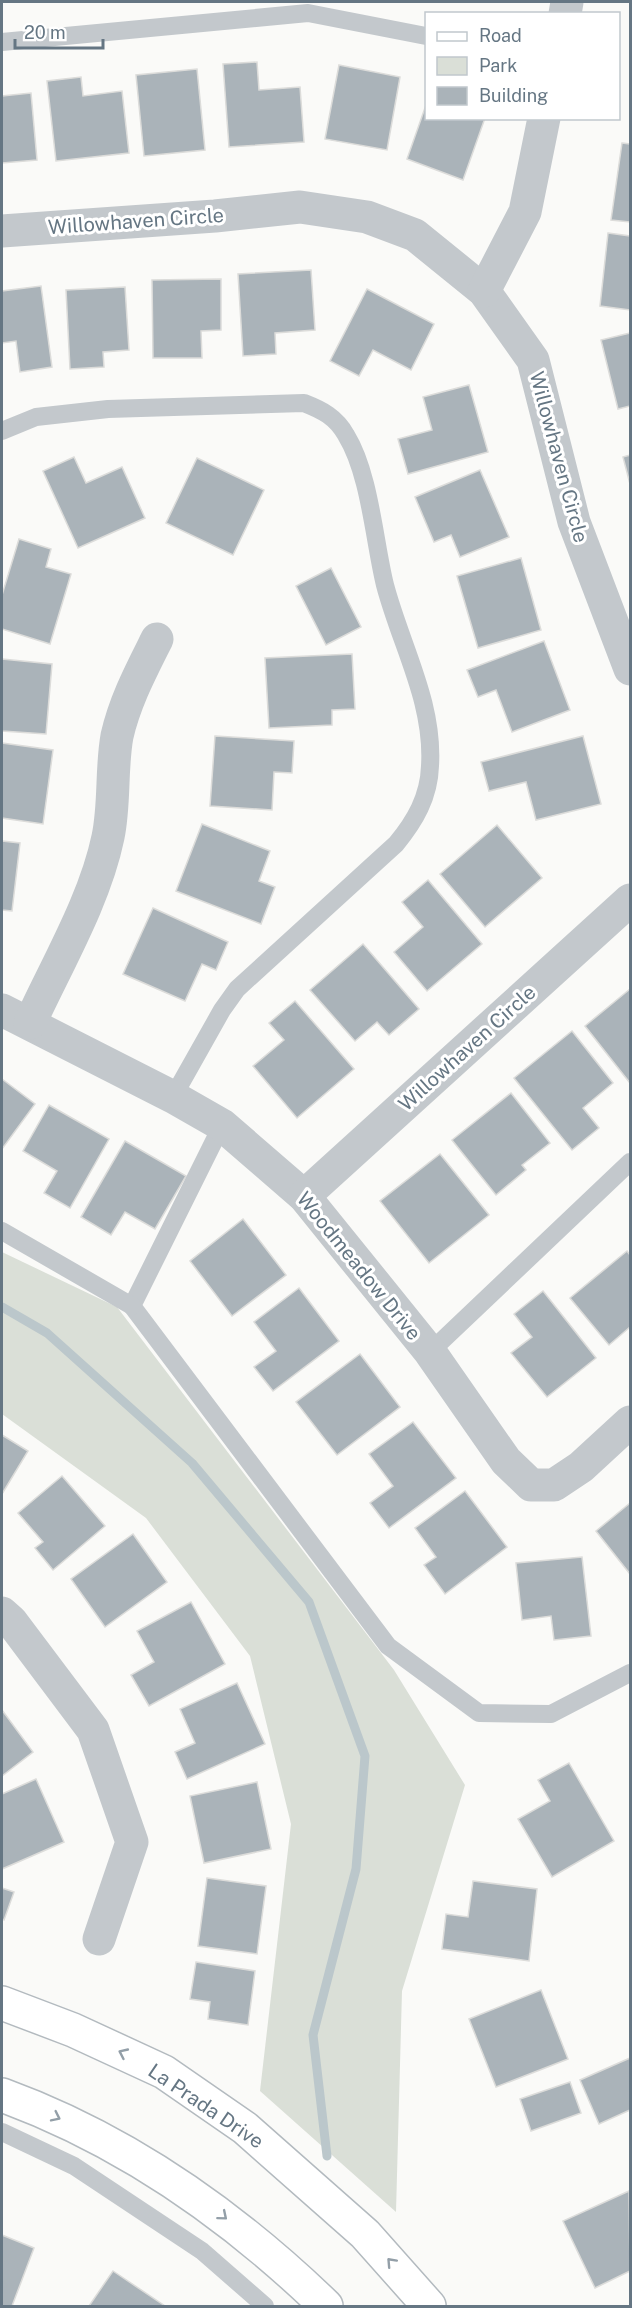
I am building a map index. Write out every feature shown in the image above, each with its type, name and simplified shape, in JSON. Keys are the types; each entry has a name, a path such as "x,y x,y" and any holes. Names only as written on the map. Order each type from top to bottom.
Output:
{"main road":[{"name":"La Prada Drive","path":"2,2003 73,2030 164,2073 245,2127 365,2234 429,2307"},
{"path":"2,2095 39,2108 139,2158 212,2207 298,2279 326,2307"}],"street":[{"path":"484,291 525,212 544,120"},
{"name":"Willowhaven Circle","path":"2,231 215,216 300,207 367,217 415,235 484,291 532,360 574,522 630,669"},
{"path":"16,1016 88,899 108,837 119,729 127,700 157,639"},
{"name":"Willowhaven Circle","path":"304,1196 630,900"},
{"name":"Woodmeadow Drive","path":"16,1016 173,1097 222,1125 304,1196 430,1352 506,1461 531,1485 554,1485 581,1467 630,1422"},
{"path":"2,1613 11,1621 93,1730 132,1842 99,1939"}],"lane":[{"path":"2,42 308,13 425,36"},
{"path":"2,430 36,417 108,409 304,403 327,412 346,434 358,460 386,587 420,688 431,735 430,768 424,798 414,823 396,844 237,989 222,1010 173,1097"},
{"path":"132,1306 222,1125"},
{"path":"430,1352 630,1162"},
{"path":"2,1231 132,1306 388,1646 479,1713 551,1714 630,1673"},
{"path":"2,2132 74,2166 192,2244 265,2307"}],"green space":[{"path":"2,1252 117,1307 394,1670 465,1785 402,1991 396,2212 260,2091 291,1824 250,1656 146,1518 2,1414"}],"building":[{"path":"257,62 259,90 300,87 304,142 229,147 223,64"},
{"path":"339,65 400,77 387,150 325,139"},
{"path":"197,69 205,150 144,156 136,75"},
{"path":"81,77 83,96 122,91 129,153 56,161 47,81"},
{"path":"31,93 37,160 2,163 2,96"},
{"path":"425,108 425,120 484,120 463,180 407,159"},
{"path":"622,143 630,144 630,222 611,220"},
{"path":"608,233 630,236 630,310 600,306"},
{"path":"311,270 315,330 275,333 276,354 243,356 238,274"},
{"path":"221,279 221,330 201,331 202,358 153,358 152,280"},
{"path":"41,286 52,367 20,372 16,341 2,343 2,291"},
{"path":"125,287 129,350 103,352 104,367 70,369 66,290"},
{"path":"367,289 434,324 411,370 373,350 359,376 330,361"},
{"path":"630,333 630,406 618,409 601,340"},
{"path":"469,385 488,452 408,474 398,439 432,430 423,397"},
{"path":"630,455 630,484 623,457"},
{"path":"74,457 86,483 122,467 145,518 78,548 43,471"},
{"path":"197,458 264,490 233,555 166,523"},
{"path":"480,470 509,537 460,557 451,535 434,542 415,497"},
{"path":"19,539 51,549 46,567 71,574 50,644 2,629 2,595"},
{"path":"521,558 541,630 478,648 457,576"},
{"path":"331,568 361,627 326,645 296,586"},
{"path":"544,641 570,710 512,732 496,690 478,697 467,670"},
{"path":"352,654 355,709 332,710 332,725 269,728 265,658"},
{"path":"2,659 52,664 46,734 2,731"},
{"path":"215,736 294,741 292,773 274,772 272,810 210,806"},
{"path":"583,736 601,804 536,820 526,782 489,791 481,762"},
{"path":"2,743 53,750 43,824 2,818"},
{"path":"202,824 270,851 259,881 275,887 261,924 176,891"},
{"path":"497,825 542,878 485,927 440,874"},
{"path":"2,841 20,843 12,911 2,910"},
{"path":"428,880 482,944 427,991 394,952 423,927 402,902"},
{"path":"153,908 228,942 216,970 202,964 185,1001 123,974"},
{"path":"363,944 419,1009 389,1035 377,1022 355,1041 310,990"},
{"path":"630,989 630,1083 585,1026"},
{"path":"295,1001 354,1069 297,1118 253,1066 284,1040 269,1023"},
{"path":"572,1031 613,1083 583,1108 599,1128 572,1150 514,1078"},
{"path":"2,1079 35,1104 2,1149"},
{"path":"511,1093 550,1143 522,1165 526,1170 496,1195 452,1140"},
{"path":"49,1105 109,1139 70,1208 44,1193 57,1171 23,1151"},
{"path":"125,1141 186,1176 155,1229 125,1212 111,1235 81,1217"},
{"path":"440,1154 489,1215 429,1263 380,1201"},
{"path":"243,1219 286,1275 232,1316 190,1261"},
{"path":"627,1251 630,1255 630,1327 609,1345 570,1298"},
{"path":"299,1288 339,1341 273,1391 254,1367 276,1351 254,1322"},
{"path":"543,1291 596,1358 547,1397 511,1353 532,1337 514,1314"},
{"path":"360,1354 400,1407 337,1455 296,1402"},
{"path":"413,1422 456,1478 389,1528 370,1503 393,1486 369,1454"},
{"path":"2,1435 28,1451 2,1494"},
{"path":"62,1476 105,1526 53,1570 35,1548 43,1542 18,1513"},
{"path":"465,1491 507,1547 445,1594 424,1565 436,1557 415,1528"},
{"path":"630,1503 630,1574 596,1531"},
{"path":"133,1534 167,1582 105,1627 71,1579"},
{"path":"582,1557 591,1636 554,1640 551,1616 522,1620 516,1563"},
{"path":"191,1602 225,1664 149,1706 131,1675 154,1662 137,1631"},
{"path":"237,1683 265,1744 187,1779 175,1752 195,1743 180,1709"},
{"path":"2,1710 33,1752 2,1776"},
{"path":"569,1763 614,1841 552,1877 518,1819 550,1801 538,1780"},
{"path":"36,1779 64,1842 2,1869 2,1794"},
{"path":"257,1782 271,1849 204,1863 190,1796"},
{"path":"207,1878 266,1886 257,1954 198,1946"},
{"path":"473,1881 537,1889 529,1961 442,1949 446,1914 468,1917"},
{"path":"2,1888 14,1892 4,1920 2,1919"},
{"path":"196,1962 255,1971 248,2025 208,2019 210,2002 190,1999"},
{"path":"541,1990 568,2059 496,2087 469,2019"},
{"path":"630,2058 630,2110 599,2124 580,2080"},
{"path":"570,2082 581,2113 531,2131 520,2099"},
{"path":"629,2191 630,2271 595,2288 563,2221"},
{"path":"2,2235 34,2248 12,2306 2,2306"},
{"path":"113,2271 165,2306 89,2306"}],"waterway":[{"path":"2,1307 47,1333 192,1463 309,1602 365,1756 356,1869 313,2035 327,2156"}]}
